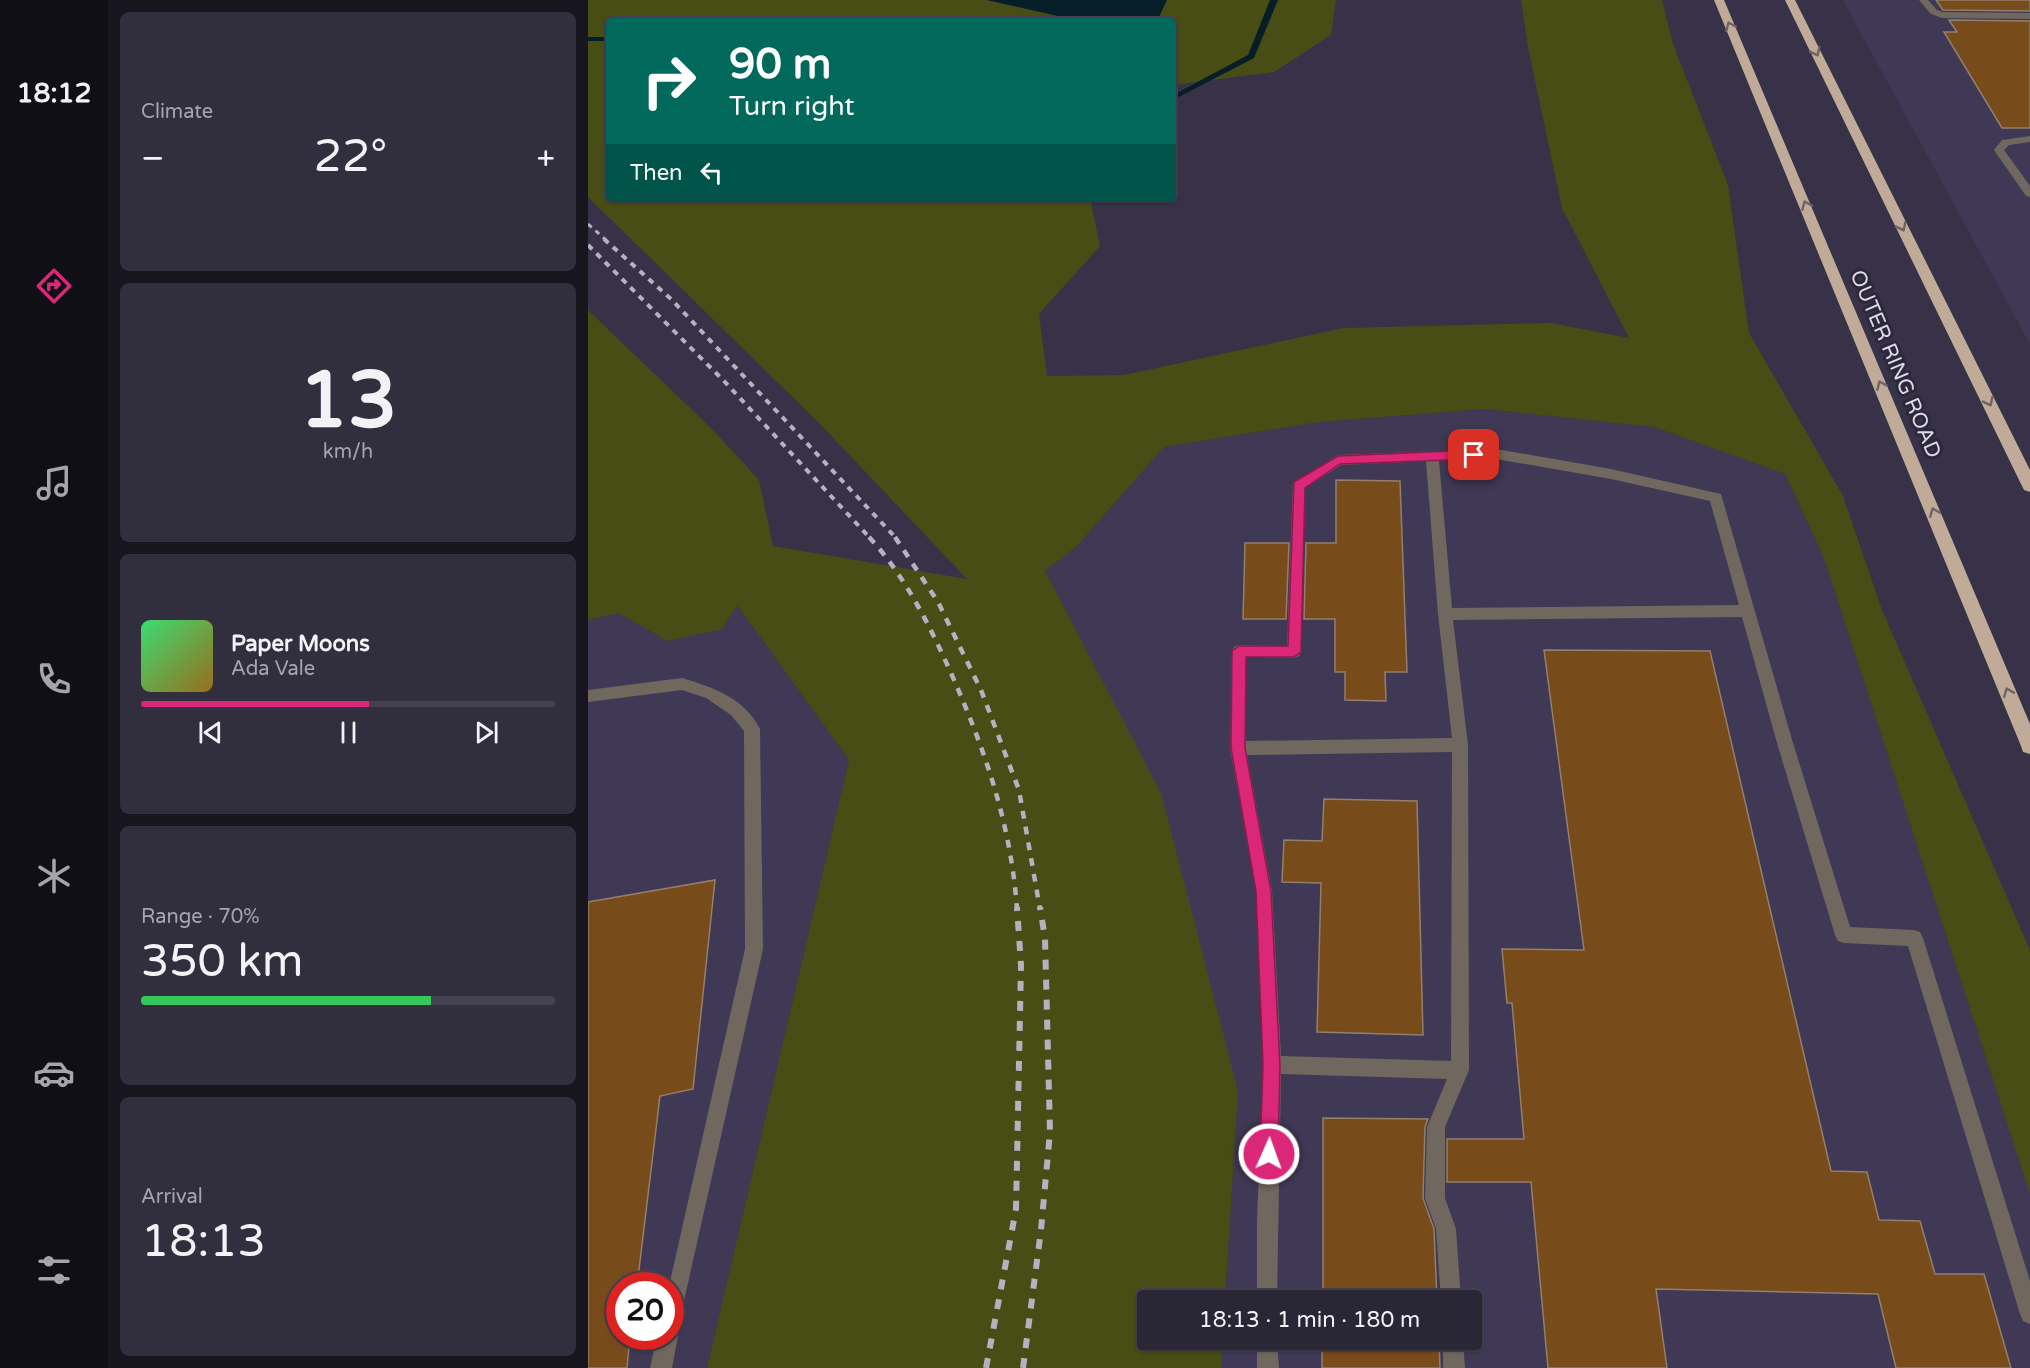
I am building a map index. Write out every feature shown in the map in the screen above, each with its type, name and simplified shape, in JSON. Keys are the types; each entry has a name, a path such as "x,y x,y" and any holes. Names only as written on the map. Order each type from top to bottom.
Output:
{"highway":[{"name":"OUTER RING ROAD","path":"1719,0 2030,746"},
{"path":"1790,0 2030,486"}],"lane":[{"path":"1923,0 1934,12 1949,16 2030,16"},
{"path":"2030,139 2006,142 1999,150 2030,194"},
{"path":"1267,1290 1272,1065 1264,891 1238,748 1239,651 1294,652 1299,486 1338,460 1496,454 1611,474 1716,497 1785,743 1844,935 1914,938 2030,1314"},
{"path":"1432,456 1445,614 1460,745 1460,1070 1436,1127 1435,1198 1446,1230 1449,1290"},
{"path":"1445,614 1748,610"},
{"path":"588,696 682,684 711,693 736,710 752,729 754,949 682,1272"},
{"path":"1238,748 1460,745"},
{"path":"1272,1065 1460,1070"},
{"path":"661,1368 665,1350"},
{"path":"1268,1350 1268,1368"},
{"path":"1453,1350 1454,1368"}],"shaded area":[{"path":"1843,0 2030,0 2030,344 1845,4"},
{"path":"1485,409 1654,427 1785,474 1824,558 2030,1194 2030,1368 1221,1368 1222,1350 1482,1350 1482,1290 1226,1290 1238,1090 1044,571 1077,546 1164,447 1319,422"},
{"path":"737,605 849,760 707,1368 588,1368 588,620 619,613 667,641"}],"green space":[{"path":"588,0 987,0 1067,18 606,18 606,201 1091,201 1100,246 1039,314 1047,376 1124,375 1343,328 1551,323 1629,338 1562,208 1528,47 1521,0 1662,0 1673,44 1728,185 1749,333 1843,496 1882,610 2030,950 2030,1194 1824,558 1785,474 1654,427 1485,409 1319,422 1164,447 1077,546 1045,571 1161,793 1238,1091 1226,1290 1137,1290 1137,1350 1222,1350 1221,1368 707,1368 849,760 737,605 722,629 667,641 619,613 588,620 588,310 713,430 759,480 773,546 967,579 820,424 588,197"},
{"path":"1167,0 1336,0 1331,35 1274,72 1176,85 1176,18 1155,18 1159,16"}],"water":[{"path":"987,0 1167,0 1159,17 1156,18 1067,18"}],"building":[{"path":"1936,0 2030,0 2030,11 1943,10"},
{"path":"1949,20 2030,21 2030,128 2002,128 1944,32 1957,32"},
{"path":"1336,480 1400,481 1407,672 1385,672 1386,701 1345,700 1345,672 1335,672 1335,619 1304,619 1306,543 1336,543"},
{"path":"1245,543 1289,543 1286,619 1243,619"},
{"path":"1544,650 1710,651 1831,1171 1867,1172 1879,1220 1920,1221 1935,1274 1984,1274 2011,1368 1896,1368 1878,1294 1656,1289 1667,1368 1548,1368 1531,1182 1447,1182 1447,1139 1524,1139 1512,1003 1507,1003 1502,949 1584,950"},
{"path":"1324,799 1417,801 1423,1035 1317,1032 1321,883 1282,882 1284,840 1322,841"},
{"path":"715,880 693,1089 660,1096 639,1272 606,1272 606,1350 629,1350 627,1368 588,1368 588,902"},
{"path":"1323,1118 1428,1119 1425,1127 1423,1198 1434,1229 1437,1290 1323,1290"},
{"path":"1322,1350 1439,1350 1440,1368 1322,1368"}],"waterway":[{"path":"1176,96 1251,56 1274,0"},
{"path":"588,39 606,39"}],"railway":[{"path":"588,224 606,240"},
{"path":"604,239 672,300 896,538"},
{"path":"588,245 724,381 870,538"},
{"path":"869,537 905,584 925,619 975,730 1002,817 1009,847 1017,909"},
{"path":"895,537 938,602 981,690 1019,790 1040,909"},
{"path":"986,1368 1016,1209 1021,965 1017,907"},
{"path":"1023,1368 1041,1230 1050,1132 1045,938 1040,907"}],"route":[{"path":"1269,1154 1272,1065 1264,891 1238,748 1239,651 1294,652 1299,486 1338,460 1474,455"}]}
